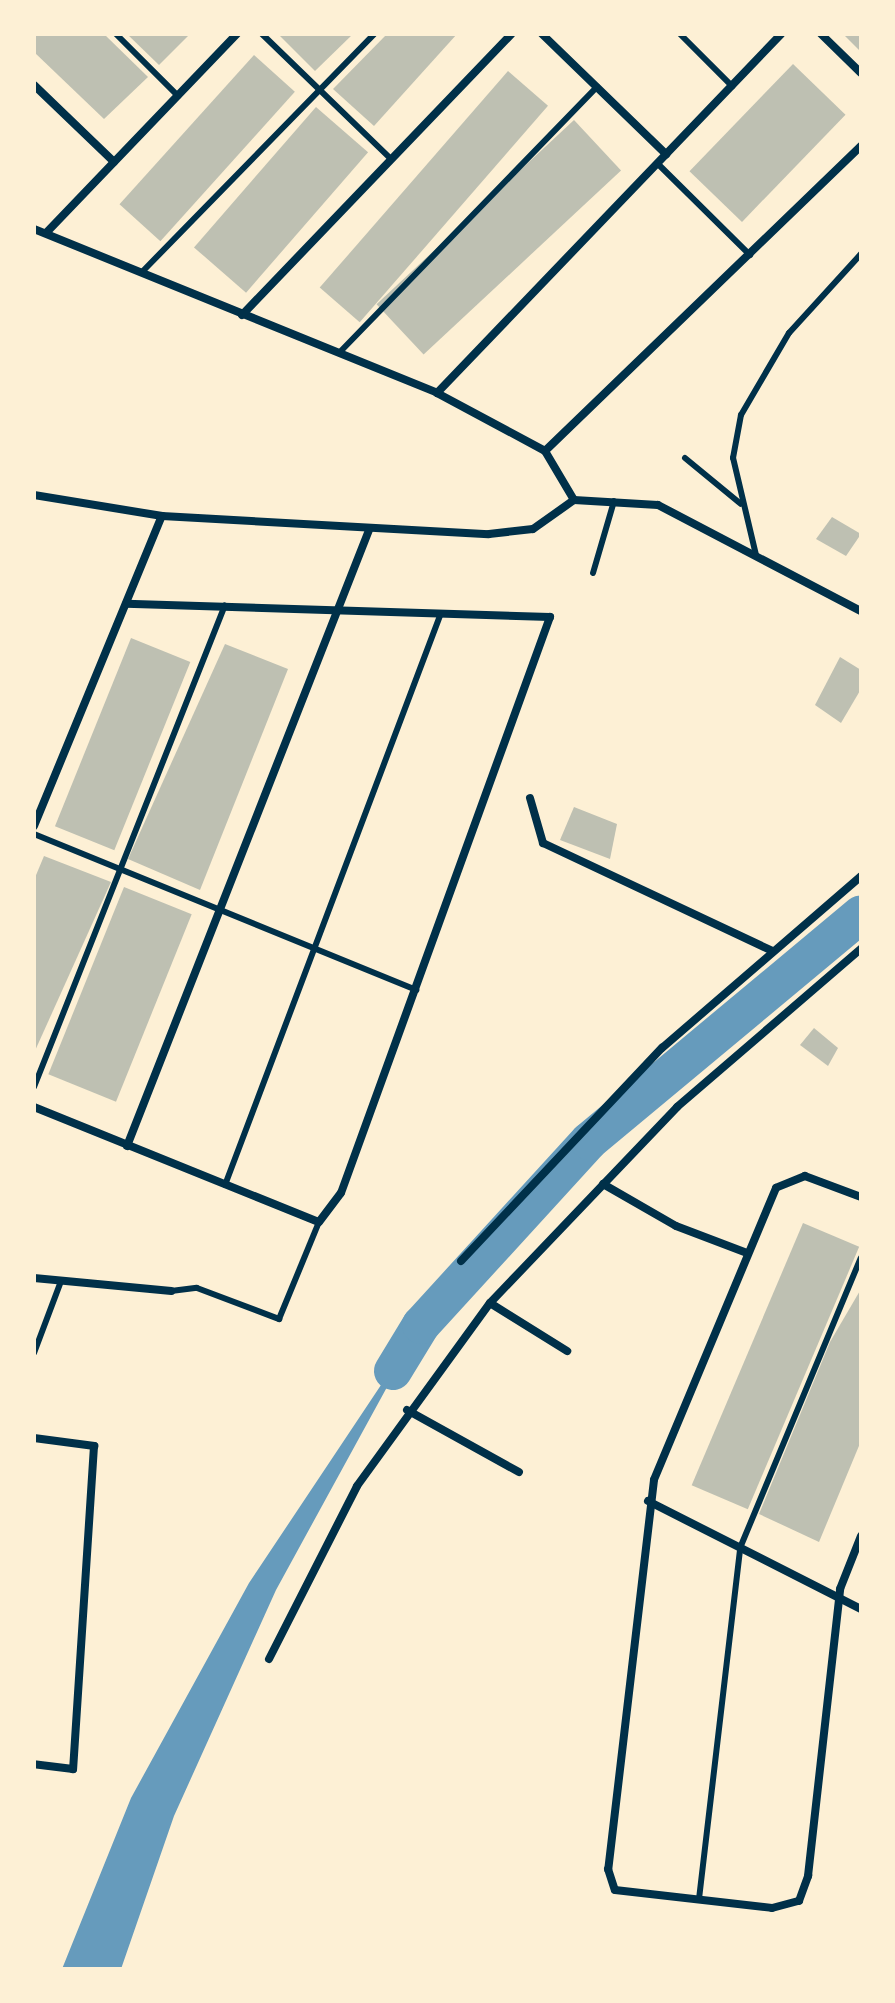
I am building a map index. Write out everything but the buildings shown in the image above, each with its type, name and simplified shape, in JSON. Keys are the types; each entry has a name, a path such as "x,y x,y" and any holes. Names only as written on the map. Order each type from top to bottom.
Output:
{"street":[{"path":"46,233 237,34"},
{"path":"242,315 511,34"},
{"path":"542,34 666,154"},
{"path":"437,393 781,34"},
{"path":"821,34 861,73"},
{"path":"34,85 114,162"},
{"path":"545,451 861,146"},
{"path":"34,229 437,393 545,451 574,500"},
{"path":"34,495 162,516 369,530 512,533 548,523 574,500 658,505 861,611"},
{"path":"34,826 162,516"},
{"path":"127,1146 369,530"},
{"path":"34,1107 319,1222 341,1193 550,617 126,604"},
{"path":"530,798 543,843 773,951"},
{"path":"461,1261 507,1218 577,1131 773,951 861,876"},
{"path":"269,1659 349,1500 407,1410 490,1303 677,1107 861,949"},
{"path":"861,1197 813,1178 797,1176 776,1188 648,1501 608,1869 615,1890 629,1895 772,1908 799,1901 805,1890 838,1597 861,1536"},
{"path":"603,1184 676,1226 747,1253"},
{"path":"34,1278 171,1291"},
{"path":"490,1303 567,1351"},
{"path":"407,1410 519,1472"},
{"path":"34,1438 94,1446 73,1769 34,1764"},
{"path":"648,1501 861,1609"}],"lane":[{"path":"116,34 178,96"},
{"path":"262,34 390,158"},
{"path":"142,272 374,34"},
{"path":"680,34 732,86"},
{"path":"339,353 597,87"},
{"path":"657,163 750,255"},
{"path":"756,555 733,458 752,391 789,333 861,254"},
{"path":"685,458 743,505"},
{"path":"593,573 614,501"},
{"path":"34,1087 225,605"},
{"path":"225,1185 441,613"},
{"path":"34,834 416,990"},
{"path":"171,1291 197,1288 279,1319 319,1222"},
{"path":"699,1899 740,1548 861,1258"},
{"path":"34,1353 61,1281"}],"water":[{"path":"421,1325 276,1590 174,1816 121,1969 62,1969 131,1798 249,1583"}],"waterway":[{"path":"393,1371 421,1325 589,1141 861,914"}]}
